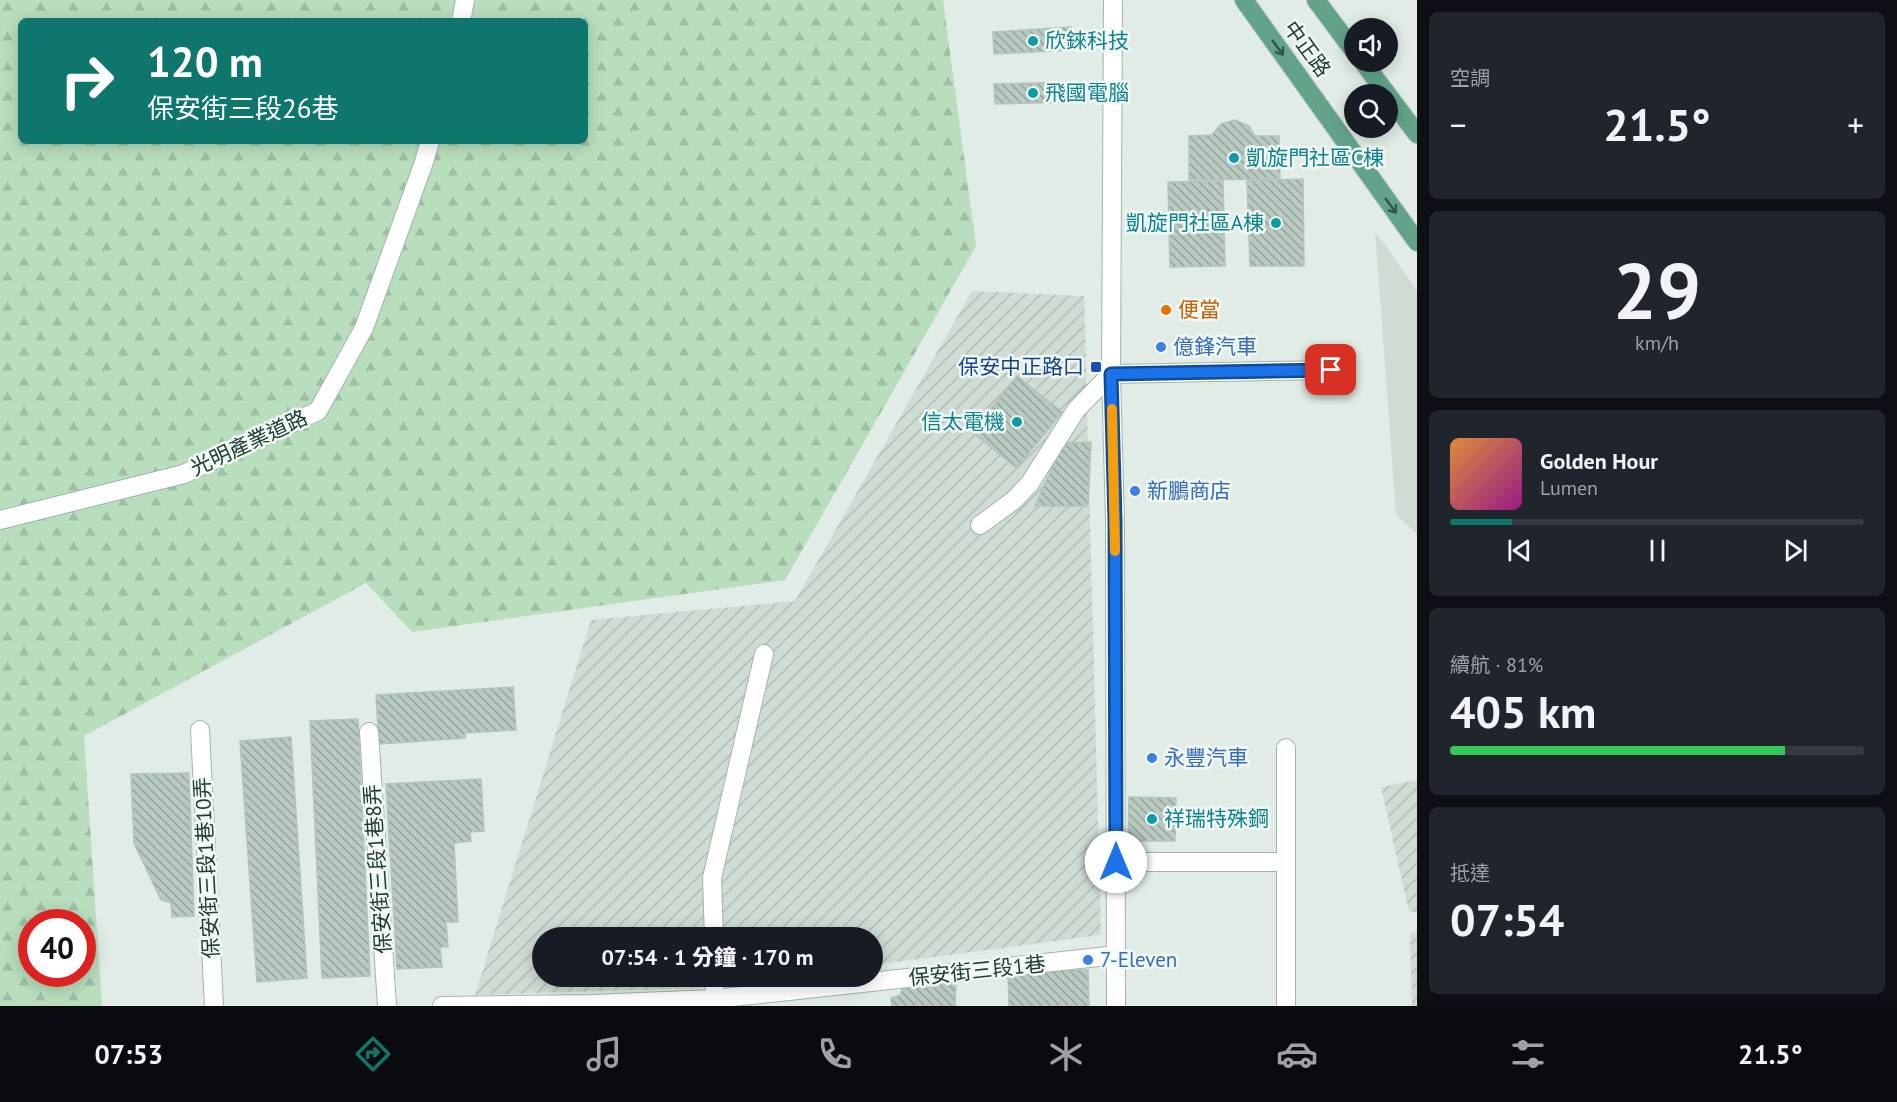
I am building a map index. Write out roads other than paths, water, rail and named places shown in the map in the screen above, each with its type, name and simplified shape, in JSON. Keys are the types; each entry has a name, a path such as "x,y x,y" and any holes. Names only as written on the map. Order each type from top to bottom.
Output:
{"main road":[{"name":"中正路","path":"1244,0 1417,242"},
{"name":"中正路","path":"1316,0 1344,38"},
{"name":"中正路","path":"1370,72 1417,134"}],"street":[{"path":"462,18 465,0"},
{"path":"1113,0 1111,374 1115,521 1116,1006"},
{"name":"光明產業道路","path":"0,520 184,474 318,411 364,328 429,144"},
{"path":"980,525 1014,500 1030,483 1076,410 1111,374 1331,370"},
{"path":"714,927 712,878 764,654"},
{"name":"保安街三段1巷10弄","path":"200,730 214,1006"},
{"name":"保安街三段1巷8弄","path":"369,732 387,1006"},
{"path":"1286,748 1286,1006"},
{"path":"1116,862 1286,862"},
{"name":"保安街三段1巷","path":"442,1006 591,1004 715,999 1117,956"},
{"path":"714,987 715,999"}],"place":[{"name":"欣錸科技","path":"1033,41"},
{"name":"飛國電腦","path":"1033,93"},
{"name":"凱旋門社區C棟","path":"1234,158"},
{"name":"凱旋門社區A棟","path":"1276,223"},
{"name":"便當","path":"1166,310"},
{"name":"億鋒汽車","path":"1161,347"},
{"name":"保安中正路口","path":"1096,367"},
{"name":"信太電機","path":"1017,422"},
{"name":"新鵬商店","path":"1135,491"},
{"name":"永豐汽車","path":"1152,758"},
{"name":"祥瑞特殊鋼","path":"1152,819"},
{"name":"7-Eleven","path":"1088,960"}]}
